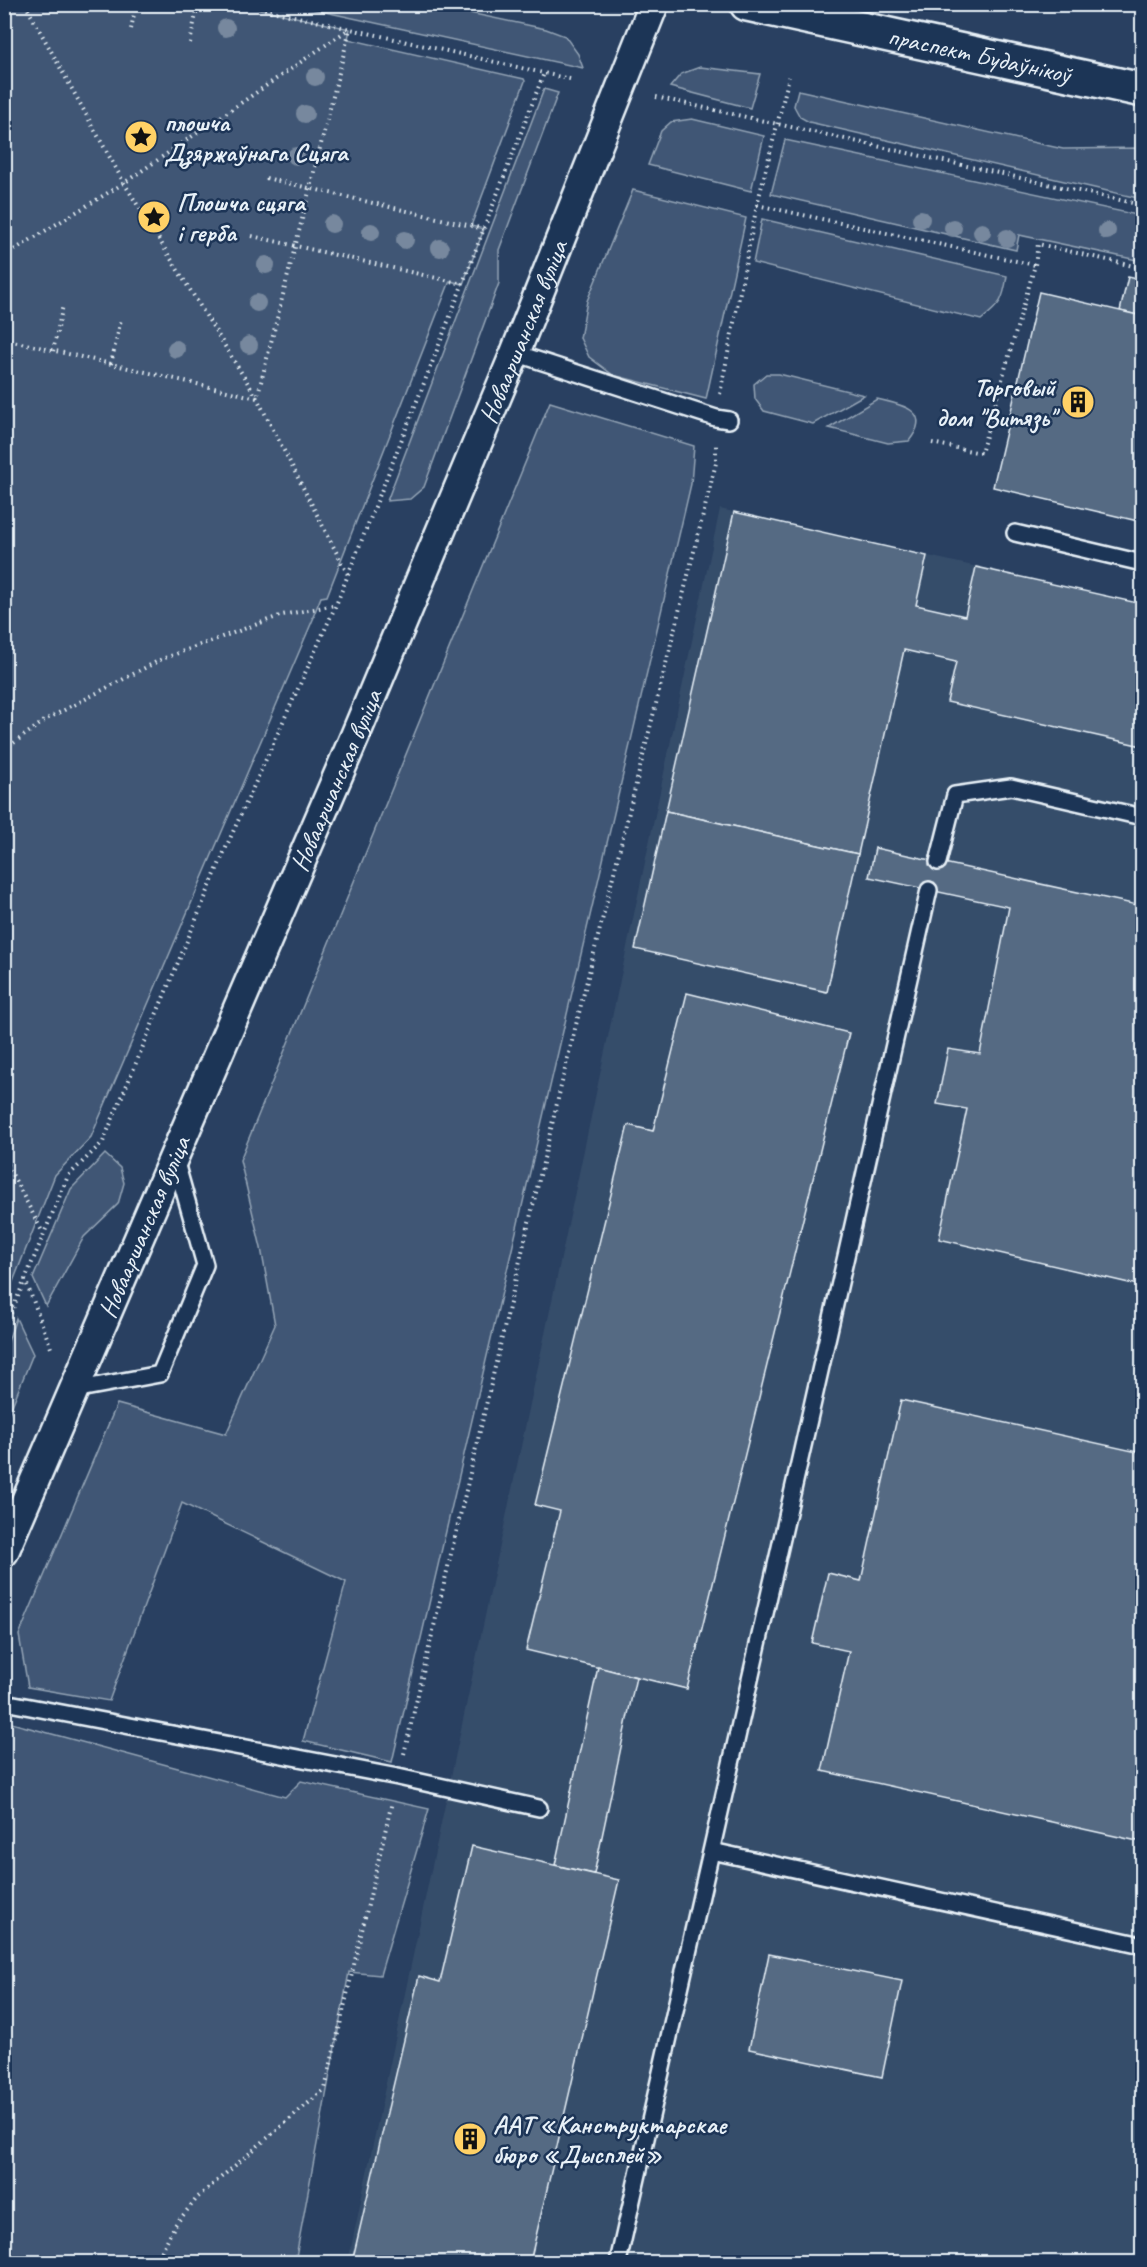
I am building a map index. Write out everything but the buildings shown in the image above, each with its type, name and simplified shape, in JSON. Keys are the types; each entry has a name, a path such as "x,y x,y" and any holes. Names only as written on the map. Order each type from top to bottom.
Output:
{"main road":[{"name":"праспект Будаўнікоў","path":"747,4 1143,90"}],"street":[{"name":"Новааршанская вуліца","path":"4,1552 360,725 515,353 654,4"}],"lane":[{"path":"515,353 722,419"},
{"path":"1014,533 1143,563"},
{"path":"938,862 955,795 1011,787 1143,817"},
{"path":"618,2262 929,890"},
{"path":"74,1390 160,1374 205,1265 174,1157"},
{"path":"4,1702 398,1777 539,1808"},
{"path":"712,1851 1143,1945"}],"path":[{"path":"24,4 124,183 257,398 348,575"},
{"path":"131,29 136,4"},
{"path":"190,43 198,4"},
{"path":"242,4 573,80"},
{"path":"4,256 124,183 350,29"},
{"path":"257,398 350,29"},
{"path":"4,1330 68,1176 103,1142 228,843 336,605 544,73"},
{"path":"156,2262 175,2225 198,2197 325,2089 561,1088 716,464 758,205 789,77"},
{"path":"657,97 1143,206"},
{"path":"266,178 484,229"},
{"path":"758,205 1035,265"},
{"path":"252,236 463,284"},
{"path":"932,443 981,453 1035,265 1038,244 1143,268"},
{"path":"53,351 63,305"},
{"path":"111,364 121,319"},
{"path":"4,339 257,398"},
{"path":"4,750 48,719 162,659 282,615 336,605"},
{"path":"4,1159 43,1234"},
{"path":"25,1278 51,1348"}],"shaded area":[{"path":"5,4 241,5 350,29 348,39 525,81 471,226 484,229 463,284 450,281 327,596 321,597 91,1137 55,1175 5,1302"},
{"path":"293,5 432,5 546,29 565,36 578,54 583,68"},
{"path":"700,67 760,74 750,108 670,87 681,74"},
{"path":"544,89 558,93 499,250 499,283 424,487 410,499 387,501"},
{"path":"798,90 1063,149 1142,148 1142,199 809,122 800,117 794,106"},
{"path":"692,119 764,136 751,191 648,165 661,131 671,122"},
{"path":"785,140 1142,216 1142,261 1019,235 1016,250 771,194"},
{"path":"633,190 746,218 706,399 613,375 589,357 580,338 587,301"},
{"path":"762,219 1007,276 1004,291 997,306 981,320 753,263"},
{"path":"766,374 779,374 864,395 813,424 764,411 755,399 754,384"},
{"path":"877,399 904,407 916,416 918,422 916,431 909,441 888,443 829,428"},
{"path":"550,402 694,446 691,484 392,1762 303,1741 346,1582 182,1503 109,1701 28,1687 19,1635 117,1404 226,1434 275,1325 261,1248 240,1160"},
{"path":"720,509 1142,604 1142,2262 348,2262"},
{"path":"105,1154 120,1168 124,1183 118,1204 84,1237 46,1306 33,1278 71,1189"},
{"path":"16,1318 33,1354 5,1423 5,1350"},
{"path":"4,1721 285,1797 301,1781 429,1809 380,1975 349,1972 295,2262 5,2262"}],"place":[{"name":"плошча Дзяржаўнага Сцяга","path":"141,137"},
{"name":"Плошча сцяга і герба","path":"154,217"},
{"name":"Торговый дом \"Витязь\"","path":"1078,402"},
{"name":"ААТ «Канструктарскае бюро «Дысплей»","path":"470,2139"}]}
